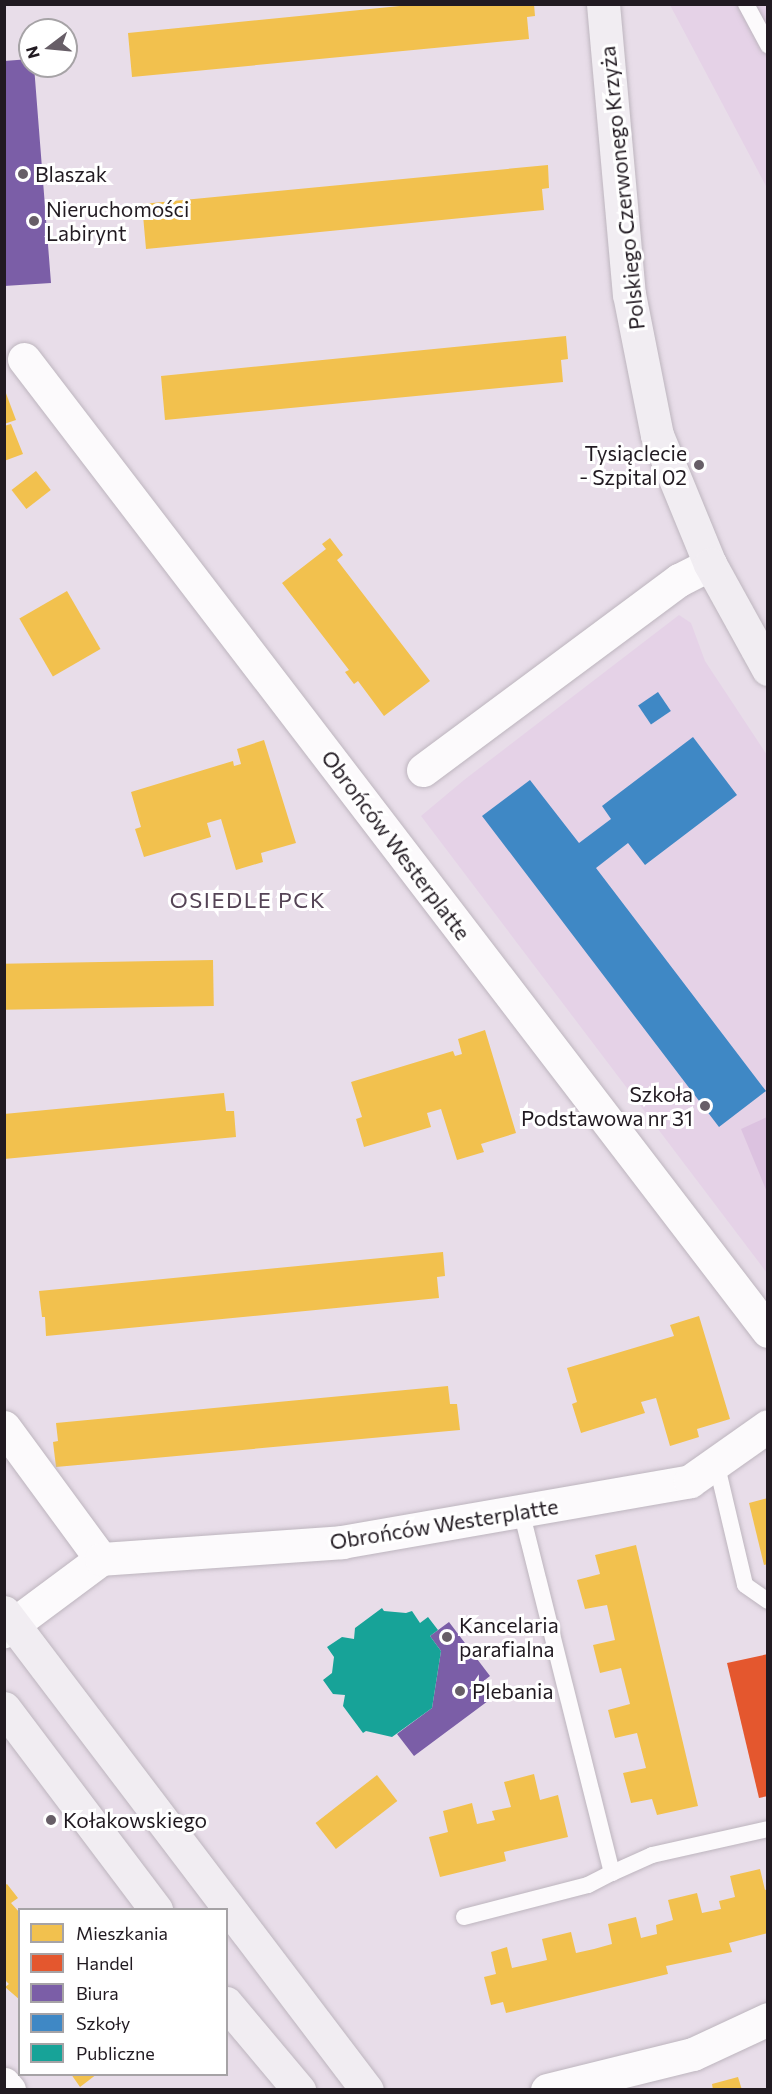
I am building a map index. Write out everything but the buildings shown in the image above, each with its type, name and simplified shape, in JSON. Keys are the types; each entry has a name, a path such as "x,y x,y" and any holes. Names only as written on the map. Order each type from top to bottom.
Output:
{"main road":[{"name":"Polskiego Czerwonego Krzyża","path":"603,4 629,294 657,435 710,564 768,669"},
{"path":"8,1622 227,1908"},
{"path":"4,1708 154,1908"},
{"path":"228,1909 367,2090"},
{"path":"228,2005 299,2090"}],"street":[{"name":"Obrońców Westerplatte","path":"24,359 768,1330"},
{"path":"423,770 679,580 710,564"},
{"name":"Obrońców Westerplatte","path":"101,1559 342,1542 690,1480 768,1426"},
{"path":"4,1427 101,1559 8,1622"},
{"path":"547,2090 693,2054 768,2019"},
{"path":"4,2084 9,2090"}],"lane":[{"path":"746,4 768,45"},
{"path":"716,1462 745,1586 768,1601"},
{"path":"521,1511 612,1873"},
{"path":"464,1917 588,1885 652,1855 768,1829"}],"shaded area":[{"path":"670,5 767,5 767,188"},
{"name":"Szkoła Podstawowa nr 31","path":"679,615 691,623 705,661 767,755 767,1273 421,816 464,780"},
{"path":"767,1117 767,1192 741,1129"}],"place":[{"name":"Blaszak","path":"23,174"},
{"name":"Nieruchomości Labirynt","path":"34,221"},
{"name":"Tysiąclecie - Szpital 02","path":"699,465"},
{"name":"Szkoła Podstawowa nr 31","path":"705,1106"},
{"name":"Kancelaria parafialna","path":"447,1637"},
{"name":"Plebania","path":"460,1691"},
{"name":"Kołakowskiego","path":"51,1820"}],"district":[{"name":"OSIEDLE PCK","path":"248,900"}]}
